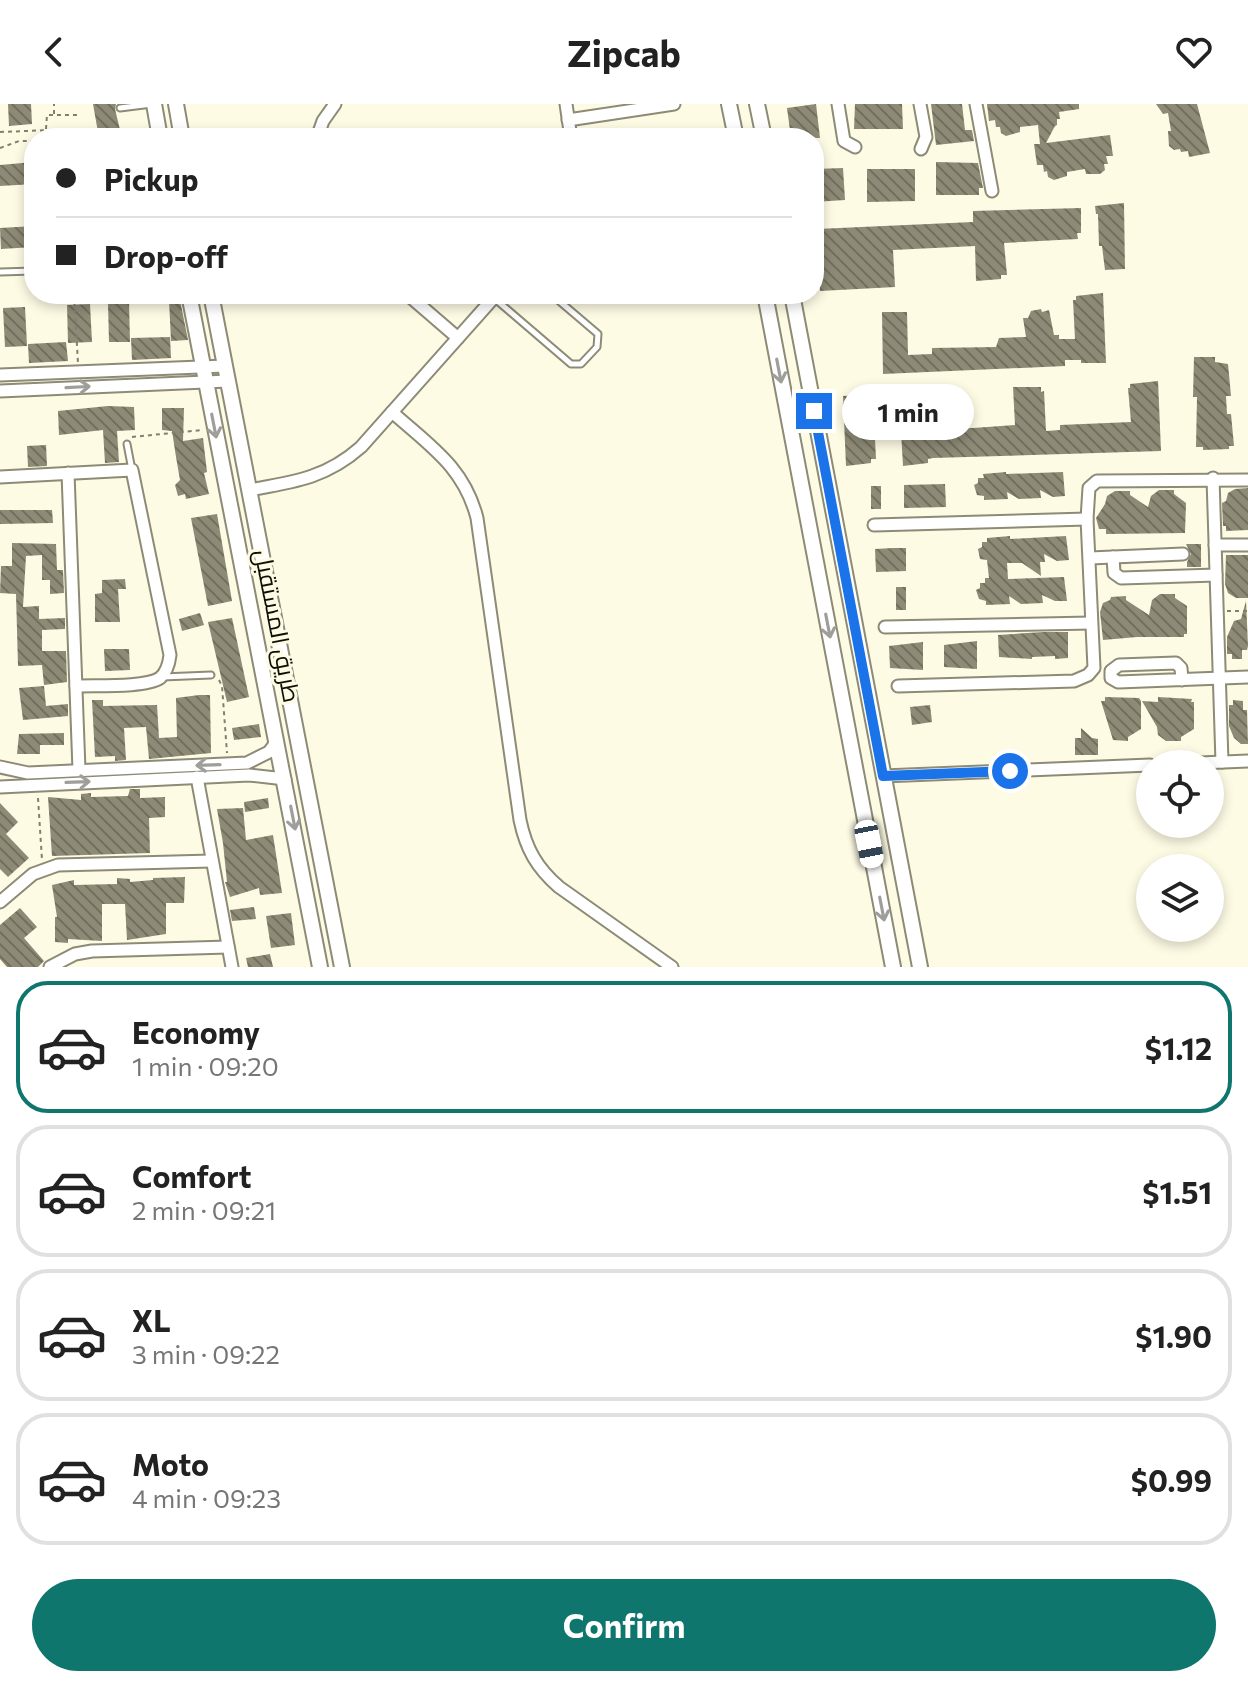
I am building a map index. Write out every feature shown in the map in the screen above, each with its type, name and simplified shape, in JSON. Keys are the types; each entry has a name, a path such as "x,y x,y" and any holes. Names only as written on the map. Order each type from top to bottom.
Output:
{"street":[{"path":"154,104 158,128"},
{"path":"176,104 180,128"},
{"path":"321,128 335,104"},
{"path":"566,104 569,128"},
{"path":"568,120 674,104"},
{"path":"729,104 734,128"},
{"path":"757,104 762,128"},
{"path":"838,104 843,139 848,146 855,147"},
{"path":"920,104 926,137 921,149"},
{"path":"976,104 992,191"},
{"name":"طريق المستقبل","path":"191,304 320,967"},
{"name":"طريق المستقبل","path":"213,304 342,967"},
{"path":"419,304 458,338"},
{"path":"249,490 328,472 361,447 488,304"},
{"path":"767,304 893,967"},
{"path":"794,304 920,967"},
{"path":"0,375 78,372 204,374"},
{"path":"0,391 226,373"},
{"path":"392,412 446,460 472,496 520,820 532,858 559,887 672,967"},
{"path":"0,477 132,470 170,655 168,667 161,677 150,682 76,686"},
{"path":"68,473 79,770"},
{"path":"1213,478 1222,750"},
{"path":"898,686 1082,679 1094,668 1087,519 1087,493 1092,484 1097,481 1213,478 1248,480"},
{"path":"874,525 1087,519"},
{"path":"1215,545 1248,545"},
{"path":"1090,558 1179,554 1177,576"},
{"path":"1113,557 1116,577 1216,575"},
{"path":"818,574 829,577 843,569"},
{"path":"822,597 837,590 848,593"},
{"path":"885,627 1091,623"},
{"path":"1182,680 1181,668 1176,663 1119,665 1111,671 1111,678 1118,682 1182,680 1248,677"},
{"path":"0,767 31,780 197,777 248,769 277,741"},
{"path":"1224,762 1248,761"},
{"path":"0,787 79,770 227,764 285,779"},
{"path":"883,776 1136,766"},
{"path":"197,777 232,967"},
{"path":"0,902 43,869 71,863 212,861"},
{"path":"50,967 68,957 92,951 228,947"}],"lane":[{"path":"120,108 154,104"},
{"path":"0,272 24,271"},
{"path":"504,304 571,364 581,364 597,347 598,334 563,304"},
{"path":"127,444 132,470"},
{"path":"161,677 211,675"}],"path":[{"path":"54,104 54,115"},
{"path":"46,128 46,117 80,115"},
{"path":"0,132 24,131"},
{"path":"0,148 24,141"},
{"path":"75,304 78,372"},
{"path":"127,444 131,437 215,429"},
{"path":"1217,611 1248,611"},
{"path":"211,675 222,686 227,764"},
{"path":"31,780 43,869"}],"building":[{"path":"8,104 31,104 32,124 9,126"},
{"path":"93,104 116,104 120,128 97,128"},
{"path":"816,104 819,128 790,128 787,108"},
{"path":"855,104 902,104 903,129 854,129"},
{"path":"931,104 962,104 965,130 972,130 974,141 936,145"},
{"path":"987,104 1079,104 1079,109 1059,112 1060,119 1057,119 1057,125 1046,143 1110,135 1113,156 1106,156 1108,164 1104,164 1105,170 1100,174 1086,174 1085,169 1067,172 1067,176 1054,180 1048,177 1047,171 1044,172 1043,165 1037,165 1034,144 1040,144 1038,125 1020,127 1020,132 1006,136 1001,133 1000,127 996,127 995,120 989,121"},
{"path":"1156,104 1197,104 1210,153 1189,157 1188,151 1181,152 1169,146 1168,131 1171,131 1168,113 1163,114"},
{"path":"936,162 978,163 983,188 979,188 979,195 936,195"},
{"path":"24,163 24,185 0,186 0,165"},
{"path":"843,168 845,200 824,201 824,169"},
{"path":"867,169 915,169 915,201 867,202"},
{"path":"1124,203 1125,269 1105,270 1095,206"},
{"path":"1081,208 1081,233 1077,233 1078,239 1004,243 1007,275 1001,275 1001,279 976,281 975,246 893,250 895,287 824,291 824,229 973,222 973,211"},
{"path":"24,227 24,248 1,249 0,228"},
{"path":"1103,293 1106,363 1065,360 1065,366 883,374 882,312 907,312 908,355 932,354 932,348 996,347 999,338 1026,337 1023,318 1028,318 1031,311 1041,309 1042,312 1049,310 1054,335 1059,335 1059,339 1075,339 1073,300 1076,296"},
{"path":"90,304 92,342 68,343 67,305"},
{"path":"108,304 129,304 130,342 109,342"},
{"path":"169,304 181,304 188,340 171,341"},
{"path":"25,307 27,346 5,347 3,308"},
{"path":"170,337 171,358 132,360 131,338"},
{"path":"66,342 68,361 29,363 28,344"},
{"path":"1194,357 1215,357 1215,362 1228,364 1231,396 1226,396 1227,414 1231,414 1234,446 1229,446 1229,449 1203,450 1203,447 1196,447"},
{"path":"1158,381 1161,451 933,458 928,459 928,463 903,466 899,396 927,395 927,400 930,400 930,428 973,428 1015,425 1013,387 1041,387 1041,392 1044,391 1046,431 1060,430 1060,425 1131,422 1130,384"},
{"path":"870,395 873,400 876,459 871,459 871,463 846,466 843,396"},
{"path":"134,407 135,430 117,431 119,462 105,463 103,430 59,435 58,411"},
{"path":"162,408 184,408 183,441 203,438 207,472 204,473 209,494 186,499 185,494 178,496 175,485 180,480 172,431 162,430"},
{"path":"46,445 47,466 28,467 27,446"},
{"path":"1063,472 1065,496 1053,497 1040,490 1041,498 1019,499 1007,492 1008,499 984,500 984,496 977,495 974,485 978,483 978,478 984,478 983,474"},
{"path":"945,484 946,507 904,508 904,485"},
{"path":"871,486 881,486 881,509 871,509"},
{"path":"1248,488 1248,530 1226,531 1222,503 1226,501 1228,493"},
{"path":"1159,490 1174,490 1174,494 1186,503 1185,533 1106,534 1106,529 1099,529 1096,518 1107,496 1115,491 1130,491 1130,495 1148,507 1151,496"},
{"path":"0,510 52,510 53,523 0,524"},
{"path":"217,514 232,601 208,606 191,518"},
{"path":"1010,536 1010,539 1066,536 1069,560 1057,561 1044,554 1045,562 1040,562 1041,576 1022,563 1007,563 1008,579 1064,577 1067,601 1055,601 1042,595 1043,603 1021,604 1009,596 1010,604 986,605 986,601 979,599 976,590 980,588 980,583 985,583 985,578 989,578 987,560 980,559 978,549 982,547 982,542 987,542 987,538"},
{"path":"12,543 56,544 57,570 63,570 64,593 50,594 50,580 42,580 42,555 26,556 23,607 39,606 39,619 65,618 65,629 42,630 42,651 66,651 67,682 44,685 42,665 18,666 16,594 0,593 1,566 12,566"},
{"path":"1186,544 1201,544 1201,567 1187,567 1191,554"},
{"path":"906,548 906,571 876,572 875,549"},
{"path":"1226,555 1248,555 1248,598 1236,598 1228,593 1225,584"},
{"path":"125,579 126,589 118,589 120,622 95,622 95,594 102,593 102,580"},
{"path":"896,587 906,587 906,610 896,610"},
{"path":"1160,594 1175,594 1175,598 1187,606 1187,634 1184,637 1103,640 1100,612 1103,603 1111,597 1126,596 1126,600 1149,615 1152,600"},
{"path":"1246,601 1248,646 1247,650 1242,650 1242,659 1232,659 1232,654 1227,654 1227,637 1234,621 1241,619"},
{"path":"200,613 204,625 182,631 179,619"},
{"path":"232,618 249,697 227,702 208,622"},
{"path":"1068,632 1068,658 999,657 998,635"},
{"path":"977,641 977,669 944,667 944,645"},
{"path":"923,642 923,670 890,668 889,646"},
{"path":"104,649 129,649 130,670 105,671"},
{"path":"44,686 46,706 68,704 68,716 23,720 19,688"},
{"path":"210,695 211,753 149,759 146,727 124,728 126,760 115,761 115,756 95,757 92,700 103,700 103,706 157,705 159,738 177,737 176,698"},
{"path":"1105,697 1139,698 1141,701 1141,729 1128,737 1128,741 1113,740 1101,701 1105,701"},
{"path":"1158,697 1192,699 1191,702 1194,702 1194,729 1181,737 1181,741 1166,741 1158,735 1157,727 1142,701 1158,702"},
{"path":"1233,700 1243,701 1243,710 1247,710 1248,744 1241,744 1234,738 1229,726 1229,705 1233,705"},
{"path":"930,705 932,722 912,725 910,707"},
{"path":"259,724 261,737 234,740 232,728"},
{"path":"1081,728 1092,738 1098,739 1098,755 1075,755 1075,738 1081,738"},
{"path":"64,733 64,745 40,745 40,754 17,754 19,734"},
{"path":"130,789 140,789 140,798 165,797 165,817 149,818 150,853 52,856 48,797 81,800 81,794 91,793 91,797 128,796"},
{"path":"268,798 269,808 245,812 244,802"},
{"path":"0,803 18,822 6,834 29,858 8,877 0,869"},
{"path":"243,808 246,840 273,835 282,893 260,895 259,888 230,897 225,882 217,809"},
{"path":"185,877 184,903 166,903 166,934 127,940 125,904 102,904 102,941 68,939 68,943 55,942 57,917 52,885 74,880 74,885 117,884 117,878 130,879 130,882"},
{"path":"254,907 256,919 232,921 230,910"},
{"path":"20,908 37,927 24,938 44,961 38,967 7,967 0,959 0,925"},
{"path":"291,913 295,945 271,948 266,916"},
{"path":"270,954 273,967 248,967 246,958"}],"route":[{"path":"814,411 883,776 1010,771"}]}
